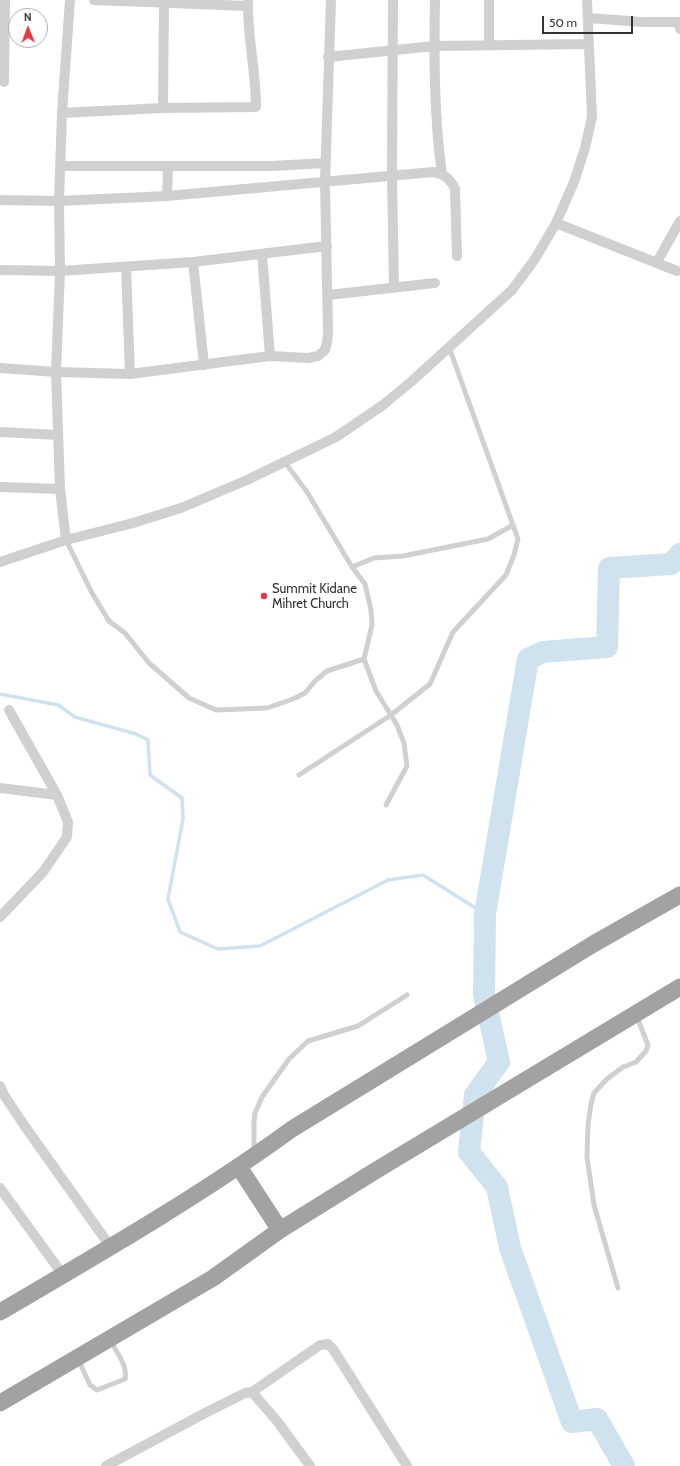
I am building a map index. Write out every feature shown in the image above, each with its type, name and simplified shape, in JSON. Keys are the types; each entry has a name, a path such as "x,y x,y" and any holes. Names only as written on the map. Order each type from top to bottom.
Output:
{"highway":[{"path":"0,1312 178,1206 254,1157 292,1129 595,942 680,895"},
{"path":"0,1402 213,1278 280,1230 374,1171 606,1030 636,1014 680,987"},
{"path":"239,1167 280,1230"}],"street":[{"path":"4,82 5,0"},
{"path":"66,540 60,489 56,372 60,271 59,201 62,112 70,0"},
{"path":"62,112 163,108 256,107 256,85 252,58 248,3 164,3 94,0"},
{"path":"0,368 56,372 130,374 270,356 308,358 318,356 325,350 328,334 328,294 325,182 331,0"},
{"path":"393,0 392,176 394,287"},
{"path":"435,0 434,46 439,152 442,174"},
{"path":"489,0 489,45"},
{"path":"0,562 66,540 122,526 181,508 241,483 336,437 377,409 412,381 512,290 535,259 556,223 574,182 584,148 592,117 587,0"},
{"path":"163,108 164,3"},
{"path":"588,18 679,24"},
{"path":"328,57 434,46 589,44"},
{"path":"61,166 271,166 326,163"},
{"path":"167,196 168,167"},
{"path":"0,200 59,201 167,196 433,172 442,174 451,181 455,189 457,256"},
{"path":"657,262 680,221"},
{"path":"556,223 677,271"},
{"path":"0,270 60,271 193,262 327,246"},
{"path":"262,254 270,356"},
{"path":"193,262 204,365"},
{"path":"126,266 130,374"},
{"path":"328,294 435,283"},
{"path":"0,432 58,435"},
{"path":"0,487 60,489"},
{"path":"0,917 43,872 67,837 68,822 57,795 9,710"},
{"path":"0,788 57,795"},
{"path":"0,1086 4,1095 26,1128 110,1246"},
{"path":"0,1188 63,1275"},
{"path":"108,1466 207,1412 245,1393 252,1392 320,1345 328,1344 333,1349 407,1466"},
{"path":"252,1392 277,1421 310,1466"}],"lane":[{"path":"299,775 390,715 430,684 453,632 506,576 518,540 449,347"},
{"path":"284,461 307,492 352,567 365,584 371,610 372,625 364,659 376,691 397,725 404,743 407,766 386,805"},
{"path":"352,567 374,558 403,556 488,539 513,525"},
{"path":"66,540 92,593 109,621 125,633 149,663 189,698 216,710 267,708 306,694 315,681 327,671 364,659"},
{"path":"254,1157 255,1113 262,1097 289,1059 308,1041 358,1026 407,995"},
{"path":"618,1288 594,1206 587,1157 588,1125 594,1093 607,1079 623,1067 636,1062 646,1051 648,1045 636,1014"},
{"path":"76,1357 90,1385 94,1389 97,1390 125,1379 126,1373 124,1365 109,1338"}],"waterway":[{"path":"624,1466 597,1419 572,1422 510,1248 497,1187 469,1152 475,1095 499,1062 484,995 485,914 528,659 543,652 607,647 609,568 671,564 680,554"},
{"path":"0,694 58,705 75,717 136,734 148,740 150,775 182,798 183,819 168,899 180,932 218,949 260,946 388,880 423,875 485,914"}],"place":[{"name":"Summit Kidane Mihret Church","path":"264,596"}]}
